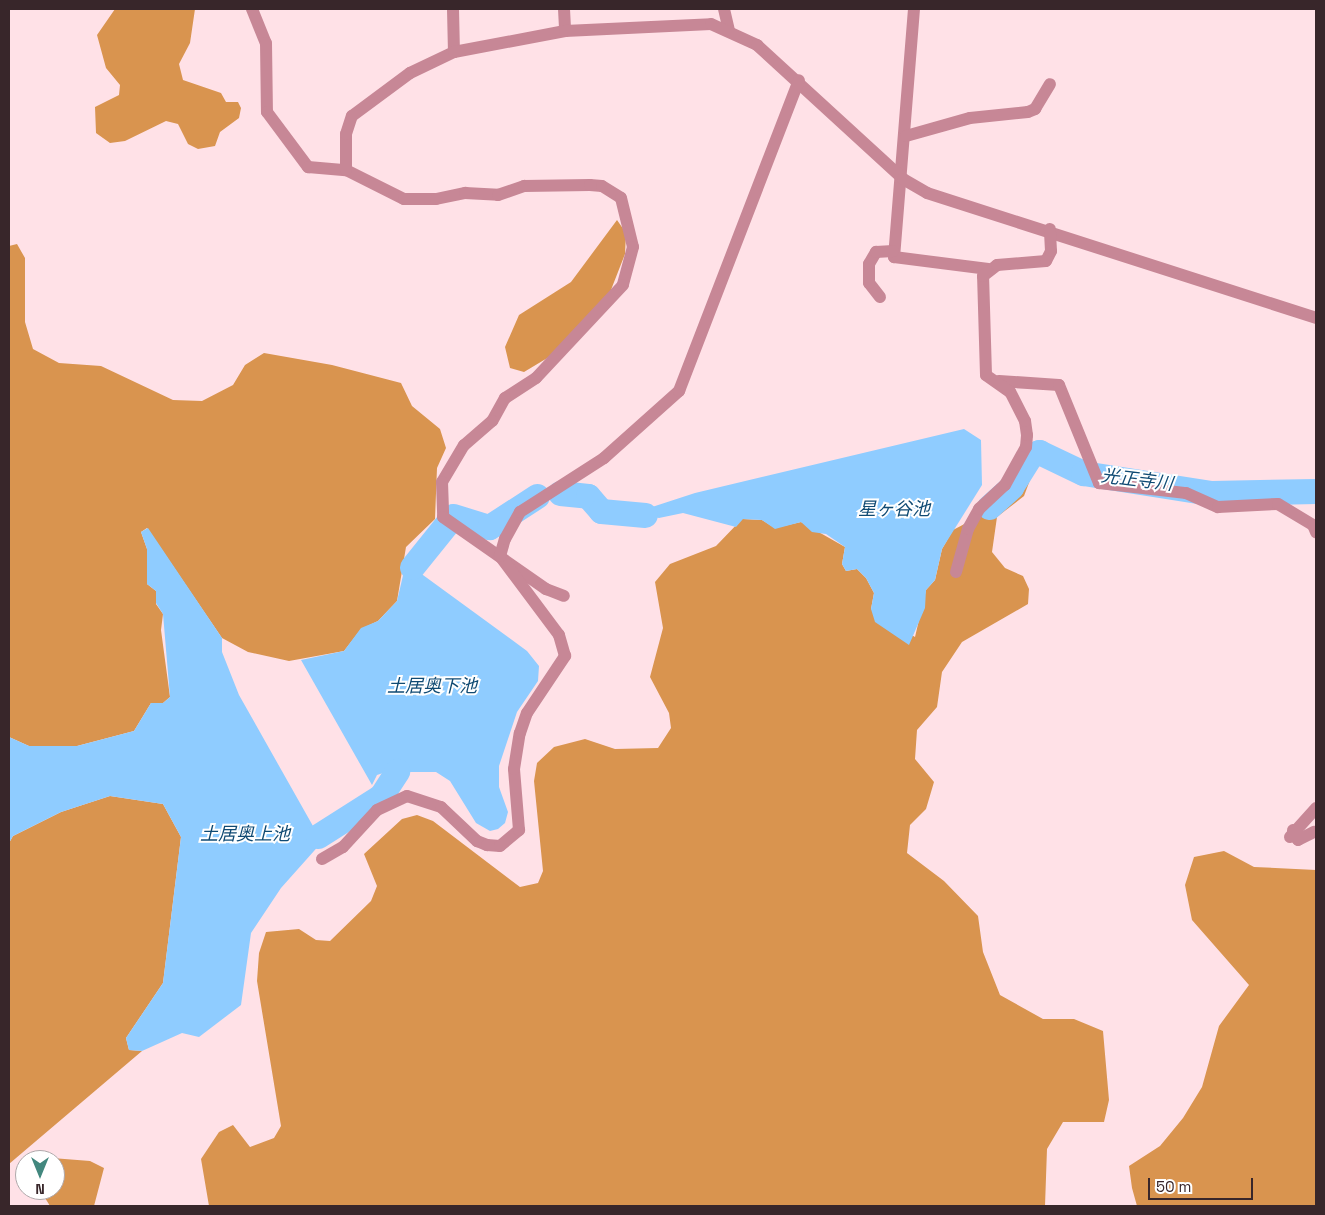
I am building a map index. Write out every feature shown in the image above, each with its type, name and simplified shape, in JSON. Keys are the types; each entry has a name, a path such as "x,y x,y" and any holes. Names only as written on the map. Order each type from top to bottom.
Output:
{"street":[{"path":"252,9 266,43 265,96 274,124 308,167 346,170 404,199 436,199 465,193 498,195 524,186 590,185 612,191 626,208 633,247 623,285 536,378 505,398 492,421 464,445 442,482 443,517 546,589 564,596"},
{"path":"453,9 454,52"},
{"path":"564,9 565,30"},
{"path":"724,9 729,30"},
{"path":"914,9 903,179 893,252 894,257 988,268 1046,261 1051,252 1050,229"},
{"path":"346,170 346,134 352,116 410,73 454,52 565,30 691,22 729,30 757,46 799,80 903,179 947,201 1050,229 1316,318"},
{"path":"500,556 520,512 604,458 679,391 799,80"},
{"path":"906,136 970,118 1028,112 1035,109 1050,84"},
{"path":"880,296 869,283 869,264 876,252 893,252"},
{"path":"988,268 984,276 985,369 988,378 999,381 1059,385 1100,483 1186,494 1218,507 1278,504 1313,525 1316,532"},
{"path":"956,572 968,530 979,509 1005,485 1026,447 1025,421 999,381"},
{"path":"322,859 343,847 377,810 407,796 441,807 477,841 500,846 519,830 514,769 520,733 527,713 562,664 564,645 500,556"},
{"path":"1314,832 1298,840 1292,834 1316,808"}],"shaded area":[{"path":"115,9 195,9 190,43 179,64 183,80 221,93 226,102 238,102 241,108 239,118 220,132 215,146 198,149 188,144 178,124 166,121 125,141 110,143 96,133 95,107 119,95 120,85 106,68 97,35"},
{"path":"617,220 626,233 625,254 609,295 549,357 524,372 510,368 505,347 519,315 571,282"},
{"path":"17,244 25,258 25,322 33,349 59,363 101,366 173,400 202,401 233,385 245,365 264,353 332,365 401,383 412,406 440,429 446,448 437,468 435,519 406,547 397,601 378,621 361,629 344,651 289,661 248,652 222,638 147,528 141,532 147,549 147,584 156,591 156,604 163,614 161,630 170,697 163,703 151,703 134,731 77,746 29,746 9,737 9,246"},
{"path":"1021,476 1030,480 1024,496 997,517 992,552 1005,568 1023,576 1029,589 1028,604 962,642 942,672 937,707 917,730 915,759 934,782 926,809 910,825 907,853 944,881 978,916 983,952 1000,995 1043,1019 1074,1019 1103,1031 1109,1100 1104,1122 1063,1122 1047,1149 1045,1206 209,1206 201,1159 219,1132 233,1125 250,1147 274,1138 281,1126 257,981 259,953 266,932 299,929 316,940 330,941 371,901 377,886 364,854 402,819 417,815 433,821 520,887 538,883 543,871 534,781 537,763 554,747 585,739 615,749 658,748 671,728 669,713 650,677 663,628 655,582 670,564 716,546 742,519 762,520 775,528 801,522 845,547 842,564 846,571 857,569 866,578 874,593 871,609 915,637 926,590 935,580 942,549 953,530 997,507"},
{"path":"110,796 163,804 181,837 163,983 126,1038 129,1050 142,1051 25,1150 15,1150 15,1159 9,1164 9,843 13,836 61,812"},
{"path":"1224,851 1254,867 1316,870 1316,1206 1137,1206 1132,1188 1129,1166 1160,1146 1183,1118 1202,1087 1219,1026 1249,985 1192,920 1185,885 1194,857"},
{"path":"65,1159 90,1161 104,1168 94,1206 50,1206 46,1200 65,1200"}],"water":[{"name":"星ヶ谷池","path":"964,429 981,440 982,485 942,549 935,580 926,590 925,608 909,645 875,622 871,609 874,593 866,578 857,569 846,571 842,564 845,547 826,534 812,532 801,522 775,529 762,520 743,519 736,527 683,513 659,518 645,515 649,508 695,493"},
{"name":"土居奥上池","path":"148,528 222,638 222,652 239,695 322,842 281,888 251,933 241,1005 199,1037 182,1033 142,1051 129,1050 126,1038 163,983 181,837 163,804 110,796 61,812 13,836 9,843 9,737 29,746 77,746 134,731 151,703 163,703 170,697 163,614 156,603 156,591 147,584 147,549 141,532"},
{"name":"土居奥下池","path":"405,567 412,567 527,651 539,666 538,681 517,712 499,766 499,787 508,812 505,823 498,829 490,831 476,823 450,781 436,772 386,772 377,775 372,785 301,660 344,651 361,628 378,621 397,601"}],"waterway":[{"name":"光正寺川","path":"989,507 1011,487 1030,456 1039,452 1083,473 1211,493 1316,491"},
{"path":"560,493 588,496 601,511 645,515"},
{"path":"412,567 453,516 489,527 537,496"},
{"path":"318,836 381,796 397,771"}]}
